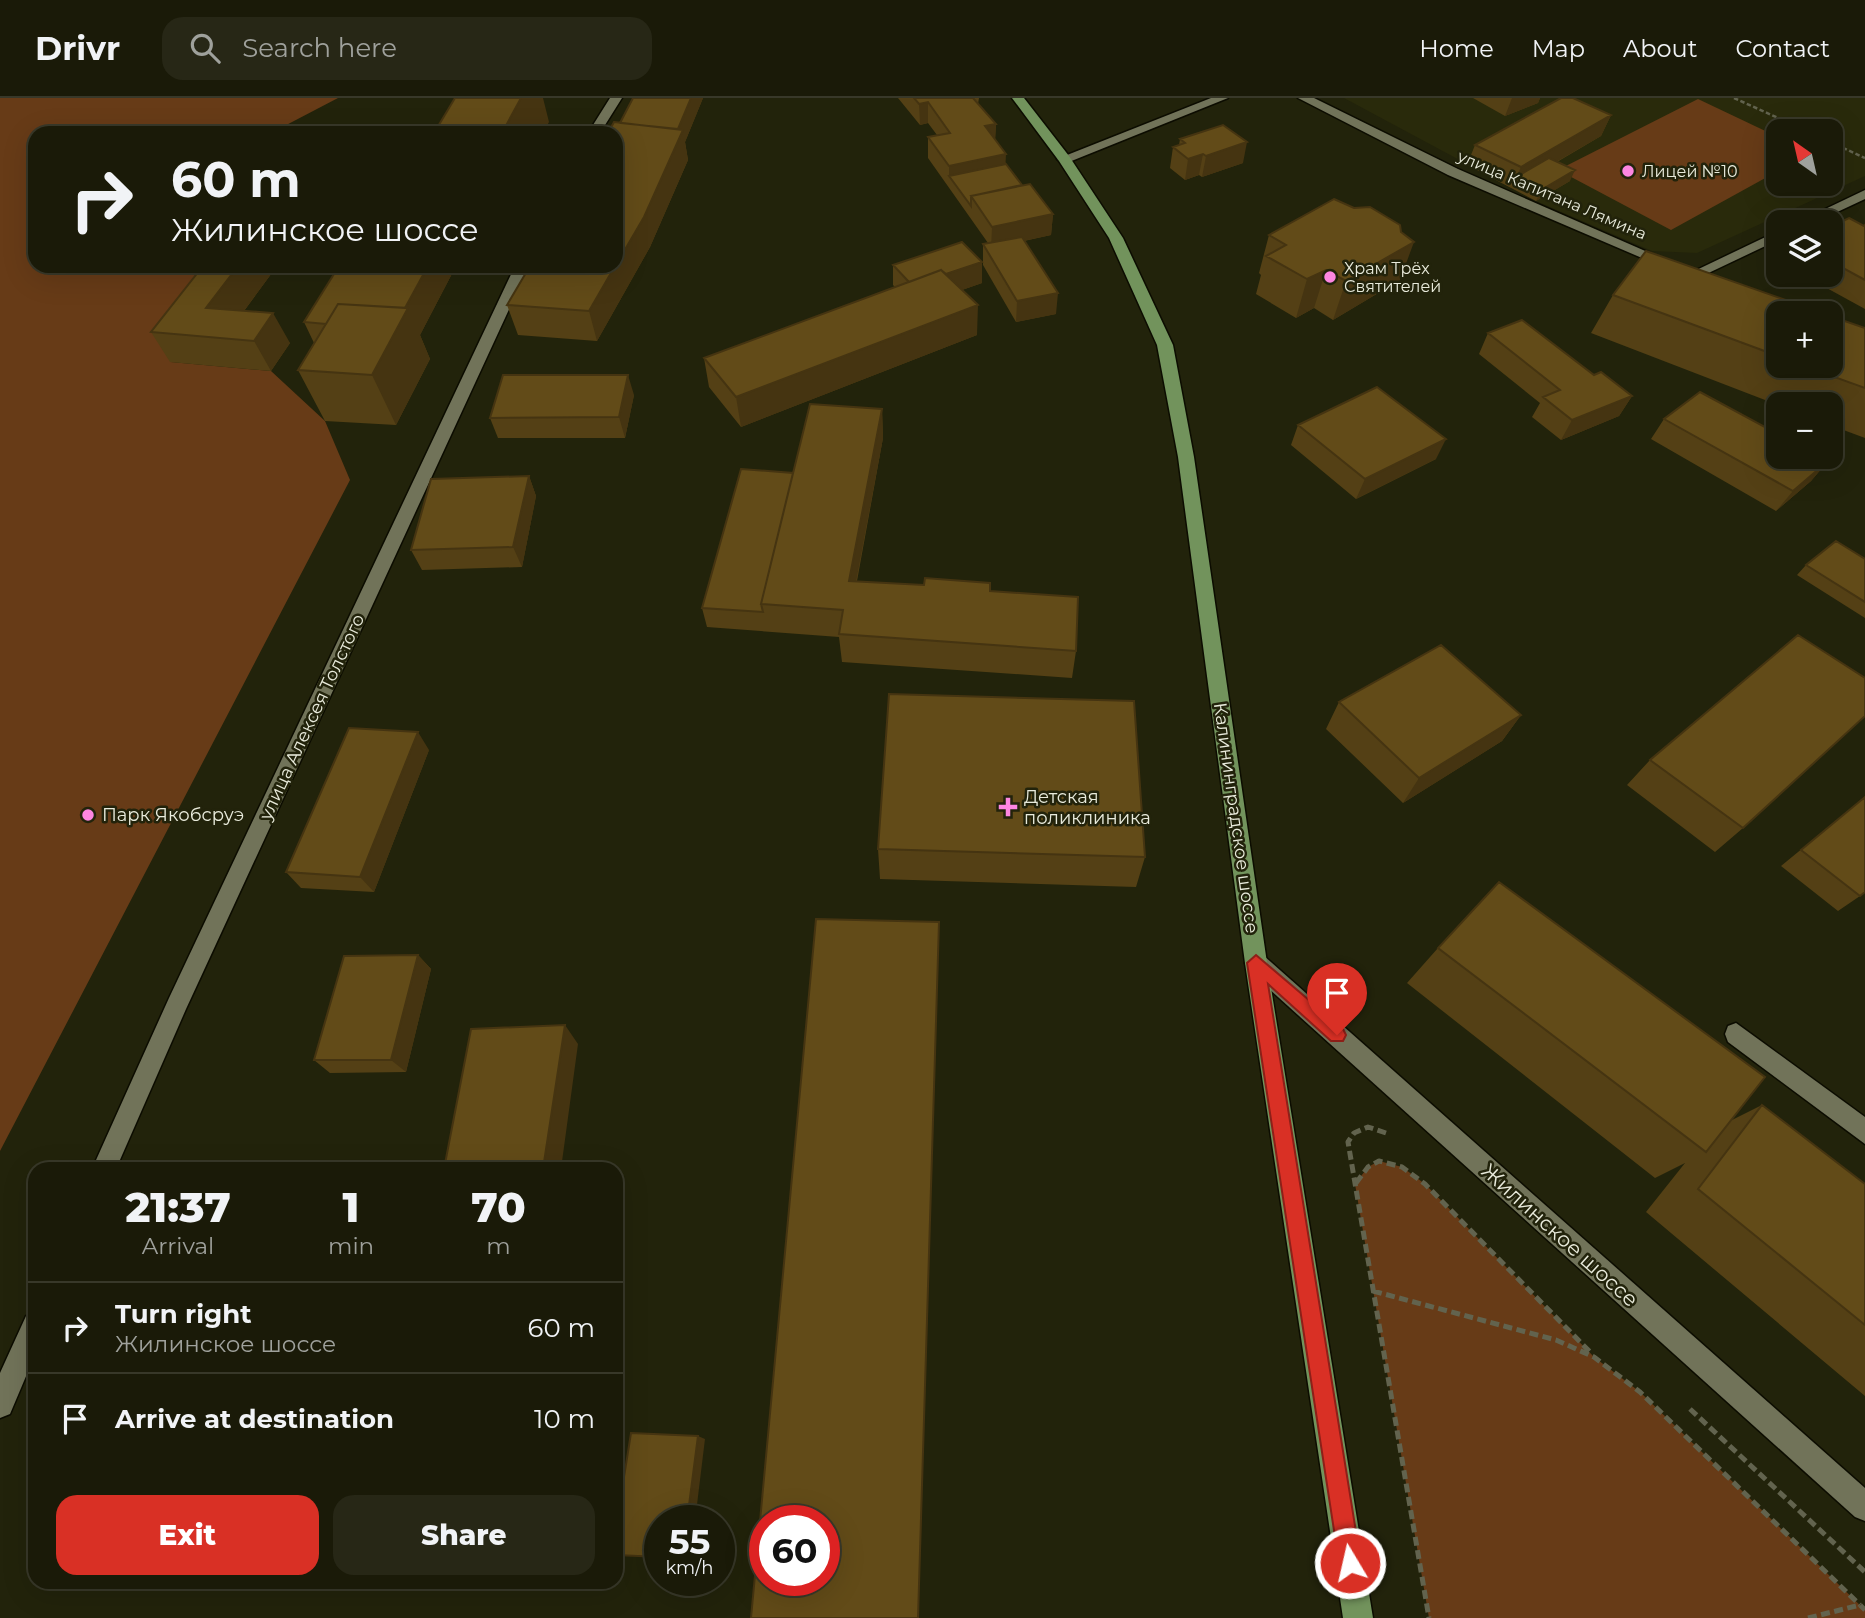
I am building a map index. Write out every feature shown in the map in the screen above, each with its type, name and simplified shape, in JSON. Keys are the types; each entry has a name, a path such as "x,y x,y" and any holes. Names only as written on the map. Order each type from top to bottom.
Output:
{"main road":[{"name":"Калининградское шоссе","path":"1018,98 1064,159 1116,238 1165,345 1186,457 1256,963 1358,1618"}],"street":[{"path":"598,126 616,98"},
{"path":"1064,159 1222,98"},
{"name":"улица Капитана Лямина","path":"1304,98 1453,172 1707,280"},
{"path":"1832,210 1864,196"},
{"path":"1693,275 1766,241"},
{"name":"улица Алексея Толстого","path":"107,1162 177,1005 519,273"},
{"name":"Жилинское шоссе","path":"1256,963 1865,1507"},
{"path":"1736,1034 1865,1132"},
{"path":"0,1404 28,1341"}],"path":[{"path":"1734,98 1780,119"},
{"path":"1843,148 1865,158"},
{"path":"1393,1137 1368,1127 1354,1133 1348,1142 1429,1618"},
{"path":"1355,1184 1368,1167 1379,1161 1402,1167 1425,1184 1594,1357 1640,1392 1862,1607"},
{"path":"1373,1291 1556,1340 1594,1357"},
{"path":"1681,1400 1865,1572"},
{"path":"1808,1618 1862,1607"}],"shaded area":[{"name":"Парк Якобсруэ","path":"0,98 338,98 284,126 28,126 28,273 239,273 171,362 271,371 325,421 350,480 0,1151"},
{"name":"Лицей №10","path":"1344,98 1865,98 1865,176 1843,186 1843,119 1766,119 1766,196 1821,196 1791,210 1766,210 1766,221 1697,253 1652,251 1536,201"},
{"path":"1698,99 1766,131 1766,178 1671,230 1558,170"},
{"path":"1379,1161 1402,1167 1425,1184 1594,1357 1640,1392 1865,1610 1865,1618 1429,1618 1355,1184 1368,1167"}],"building":[{"path":"455,98 521,98 506,126 438,126"},
{"path":"633,98 691,98 678,129 620,123"},
{"path":"914,98 973,98 996,124 985,126 1006,154 949,166 928,137 950,133 928,102 919,104"},
{"path":"1561,98 1573,98 1611,115 1521,167 1475,145"},
{"path":"614,122 683,130 644,217 623,253 623,126 612,126"},
{"path":"1223,125 1247,142 1206,156 1203,154 1188,159 1173,147 1185,143 1180,139"},
{"path":"1549,158 1575,170 1541,190 1516,177"},
{"path":"1006,164 1022,185 971,196 971,206 949,176"},
{"path":"1030,184 1053,214 992,227 971,196"},
{"path":"1334,199 1354,208 1370,207 1400,225 1401,232 1414,242 1346,281 1326,270 1307,279 1266,256 1286,245 1269,235"},
{"path":"1849,218 1865,225 1865,280 1843,268 1843,221"},
{"path":"1022,237 1058,293 1017,301 983,244"},
{"path":"962,242 982,262 946,274 941,270 909,282 893,265"},
{"path":"1646,251 1789,301 1766,301 1766,352 1613,295"},
{"path":"941,270 978,305 736,397 704,358"},
{"path":"197,273 233,273 206,308 273,313 254,341 151,332"},
{"path":"335,273 424,273 405,308 338,304 326,324 304,322"},
{"path":"526,273 611,273 589,311 507,305"},
{"path":"338,304 408,308 372,375 298,370"},
{"path":"1522,320 1594,375 1601,372 1632,396 1572,420 1543,397 1560,390 1488,333"},
{"path":"1843,320 1865,328 1865,388 1837,378 1843,378"},
{"path":"503,375 628,375 619,417 490,418"},
{"path":"1377,387 1446,439 1365,479 1298,425"},
{"path":"1700,392 1766,428 1766,469 1819,469 1793,491 1664,419"},
{"path":"810,404 882,409 849,581 924,585 925,578 990,583 990,591 1078,597 1076,651 839,634 843,610 761,604"},
{"path":"741,469 793,473 761,604 763,612 702,608"},
{"path":"529,476 513,547 411,550 431,479"},
{"path":"1836,541 1865,559 1865,602 1806,565"},
{"path":"1798,635 1865,678 1865,716 1743,828 1650,760"},
{"path":"1441,645 1521,715 1419,778 1339,702"},
{"name":"Детская поликлиника","path":"889,694 1134,701 1145,857 878,849"},
{"path":"349,728 418,732 360,877 286,872"},
{"path":"1865,797 1865,892 1860,896 1801,850"},
{"path":"1499,882 1765,1077 1706,1152 1438,948"},
{"path":"816,919 939,922 918,1618 751,1618 753,1596 840,1596 840,1505 762,1505"},
{"path":"418,955 391,1060 314,1060 344,956"},
{"path":"565,1025 544,1162 445,1162 471,1029"},
{"path":"1762,1105 1865,1184 1865,1325 1698,1189"},
{"path":"631,1433 698,1436 689,1505 644,1505 644,1556 623,1555 623,1483"}],"place":[{"name":"Лицей №10","path":"1628,171"},
{"name":"Храм Трёх Святителей","path":"1330,277"},
{"name":"Детская поликлиника","path":"1008,807"},
{"name":"Парк Якобсруэ","path":"88,815"}],"route":[{"path":"1337,1035 1256,963 1350,1563"}]}
